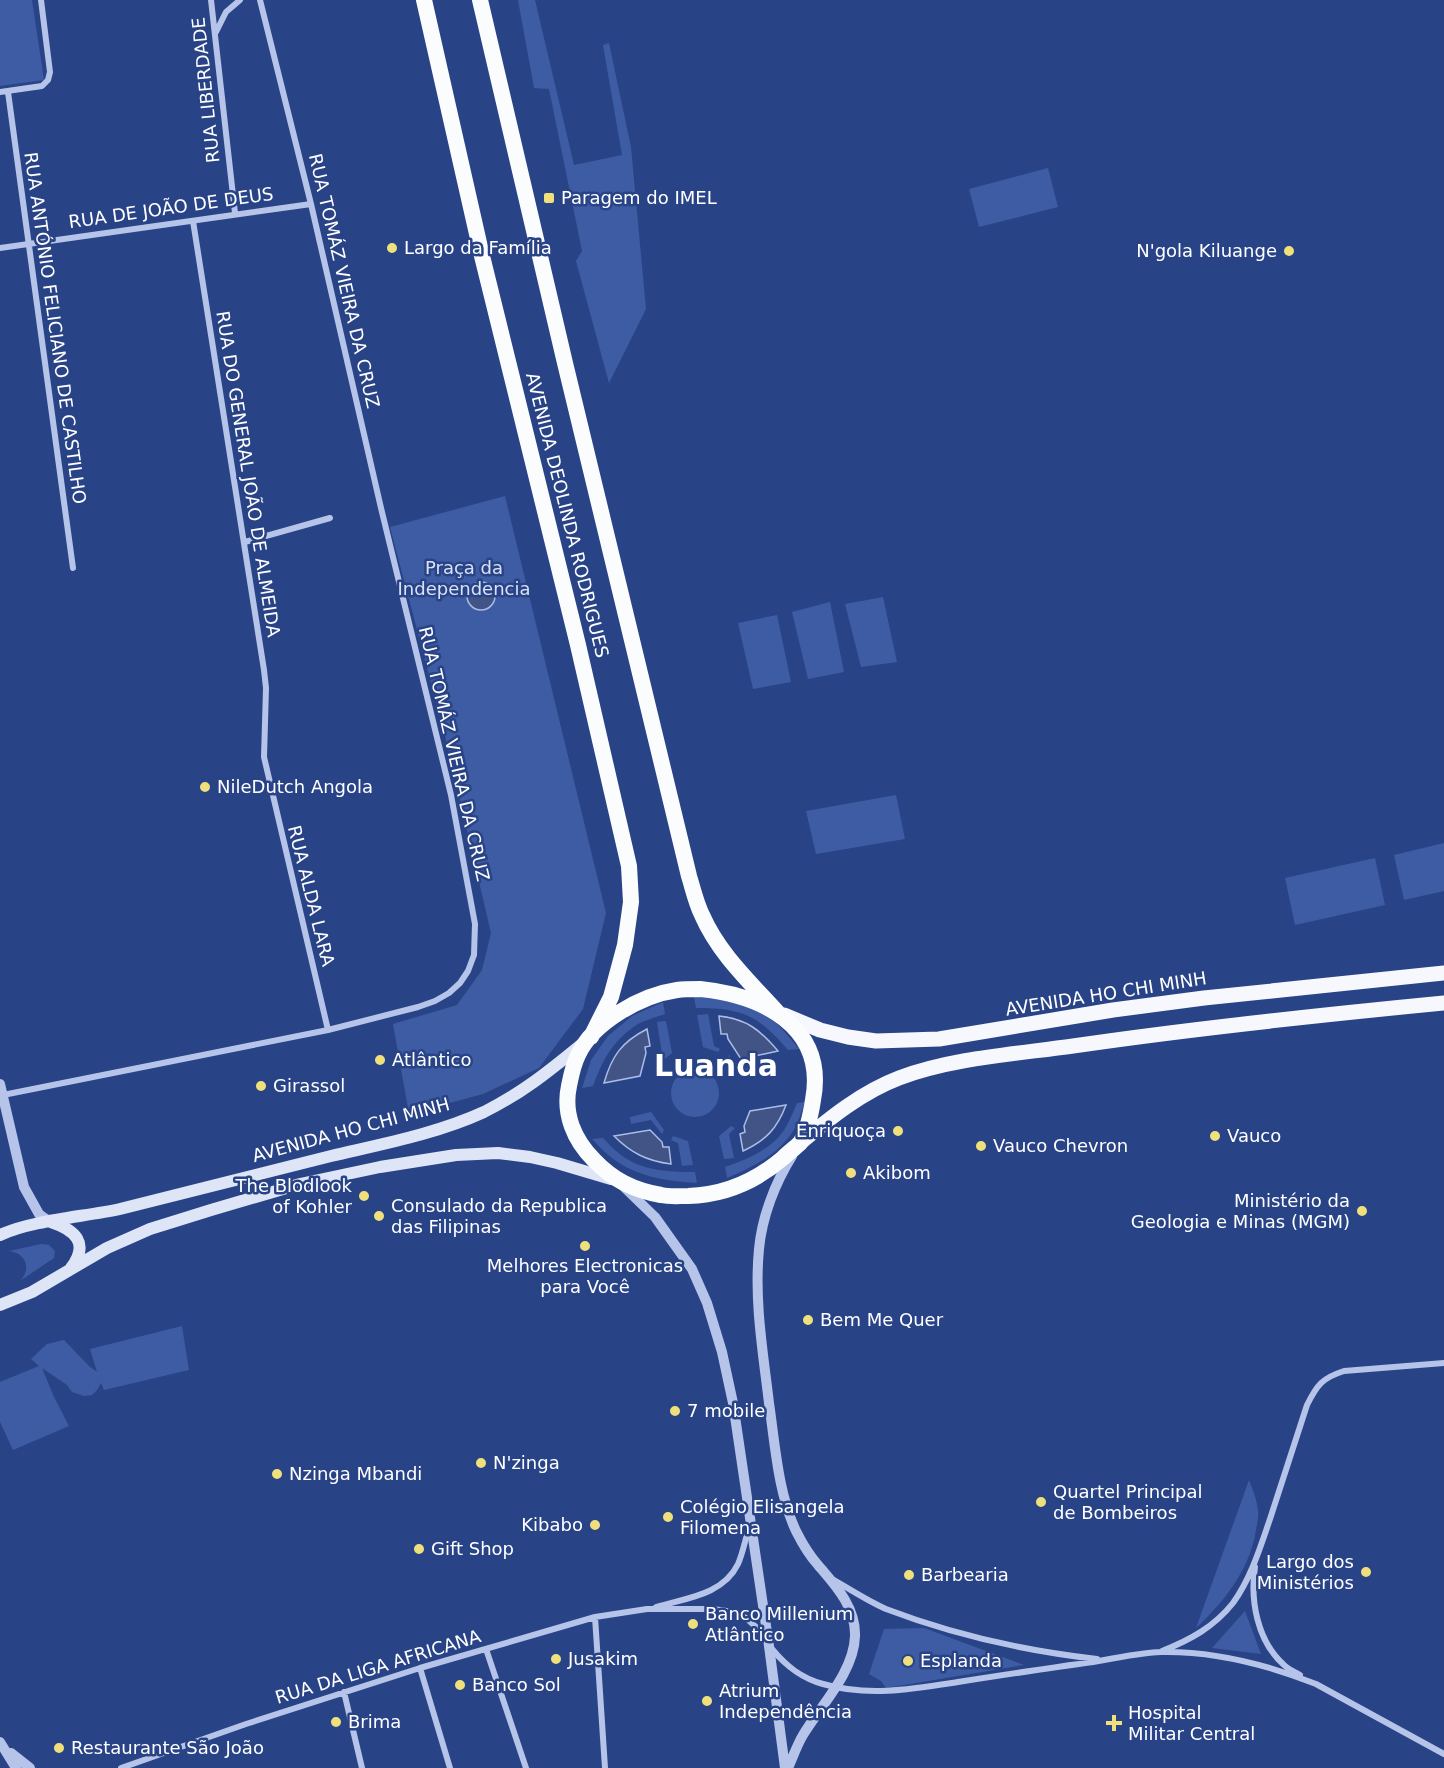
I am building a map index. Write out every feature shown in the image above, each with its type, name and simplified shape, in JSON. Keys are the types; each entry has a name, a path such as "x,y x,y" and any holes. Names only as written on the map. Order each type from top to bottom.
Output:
{"highway":[{"name":"AVENIDA DEOLINDA RODRIGUES","path":"424,0 482,256 576,633 629,867 631,902 625,945 611,997 591,1037"},
{"name":"AVENIDA DEOLINDA RODRIGUES","path":"480,0 570,386 689,876 701,914 717,944 778,1013"},
{"path":"700,988 742,996 778,1013 800,1033 810,1052 814,1066 815,1089 810,1116 800,1143 757,1177 731,1190 709,1195 662,1196 615,1180 580,1144 573,1133 568,1113 567,1093 578,1054 601,1026 628,1007 654,996 677,990 700,988"}],"main road":[{"name":"AVENIDA HO CHI MINH","path":"778,1013 804,1025 848,1037 876,1041 939,1040 1113,1010 1193,999 1444,973"},
{"path":"800,1143 879,1086 940,1065 1172,1032 1444,1003"},
{"name":"AVENIDA HO CHI MINH","path":"50,1222 100,1213 418,1135 463,1120 482,1113 524,1090 591,1037"},
{"path":"2,1304 32,1292 131,1237 212,1209 300,1184 380,1167 456,1155 498,1153 530,1156 615,1180"},
{"path":"0,1235 50,1222 66,1227 73,1233 79,1253 76,1261 60,1276"}],"street":[{"path":"4,92 42,86 48,80 50,72 40,0"},
{"name":"RUA LIBERDADE","path":"211,0 235,213"},
{"path":"215,32 226,12 240,0"},
{"name":"RUA TOMÁZ VIEIRA DA CRUZ","path":"1,1089 328,1030 418,1006 435,1001 460,983 474,955 476,924 451,795 381,508 311,204 260,0"},
{"name":"RUA ANTÓNIO FELICIANO DE CASTILHO","path":"4,92 28,243 73,568"},
{"name":"RUA DE JOÃO DE DEUS","path":"0,248 311,204"},
{"name":"RUA DO GENERAL JOÃO DE ALMEIDA","path":"193,221 264,669 266,688 264,733"},
{"path":"245,542 330,518"},
{"name":"RUA ALDA LARA","path":"264,733 264,757 269,783 328,1030"},
{"path":"1,1089 24,1187 39,1214 50,1222"},
{"path":"787,1768 802,1737 836,1687 853,1648 854,1625 846,1603 829,1577 804,1548 789,1513 775,1449 758,1313 759,1248 763,1230 771,1198 783,1169 800,1143"},
{"path":"615,1180 655,1217 679,1250 701,1287 716,1331 734,1403 787,1768"},
{"path":"1160,1652 1198,1635 1222,1614 1241,1589 1255,1561 1307,1406 1319,1384 1329,1376 1344,1371 1444,1363"},
{"name":"RUA DA LIGA AFRICANA","path":"121,1768 246,1724 420,1668 595,1617 647,1609 714,1590 724,1582 738,1564 751,1521"},
{"path":"1255,1561 1253,1579 1256,1616 1271,1649 1283,1664 1444,1754"},
{"path":"829,1577 861,1596 912,1618 1034,1651 1107,1660"},
{"name":"RUA DA LIGA AFRICANA","path":"647,1609 713,1609 733,1612 746,1618 756,1627 784,1664 795,1672 821,1684 867,1691 904,1690 1160,1652"},
{"path":"595,1617 605,1768"},
{"path":"486,1649 526,1768"},
{"path":"1160,1652 1222,1657 1260,1666 1316,1684"},
{"path":"420,1668 450,1768"},
{"path":"344,1692 362,1768"},
{"path":"3,1745 16,1768"},
{"path":"3,1745 30,1768"}],"green space":[{"path":"0,0 32,0 44,80 0,86"},
{"path":"518,0 535,0 574,165 622,155 603,45 609,43 631,147 646,309 609,383 576,261 582,251 549,89 534,88"},
{"path":"1048,168 1058,207 979,227 969,189"},
{"name":"Praça da Independencia","path":"505,496 606,913 583,1009 539,1068 483,1094 409,1114 393,1024 457,1005 482,970 491,933 445,736 390,527"},
{"path":"883,597 897,662 861,667 845,604"},
{"path":"830,602 844,672 808,679 792,612"},
{"path":"777,615 791,682 753,689 738,623"},
{"path":"896,795 905,839 816,854 806,811"},
{"path":"1444,843 1444,891 1404,900 1394,855"},
{"path":"1375,858 1385,905 1295,925 1285,878"},
{"path":"694,997 729,1001 751,1007 771,1019 799,1049 788,1050 758,1021 748,1016 726,1010 696,1008"},
{"path":"663,1002 665,1014 638,1024 629,1030 615,1044 605,1059 593,1086 582,1088 591,1060 608,1036 632,1016"},
{"path":"708,1014 714,1046 720,1049 718,1052 703,1047 697,1015"},
{"path":"666,1021 672,1053 660,1063 656,1060 662,1054 657,1022"},
{"path":"729,1055 741,1069 759,1066 760,1073 739,1076 727,1059"},
{"path":"695,1069 712,1076 719,1093 712,1110 695,1117 678,1110 671,1093 678,1076"},
{"path":"805,1102 795,1128 782,1145 756,1164 727,1178 725,1167 752,1156 768,1146 782,1133 797,1103"},
{"path":"651,1112 664,1130 662,1134 651,1120 631,1124 630,1117"},
{"path":"731,1126 735,1128 729,1134 734,1158 724,1159 719,1136"},
{"path":"673,1136 688,1141 693,1165 682,1166 678,1143 671,1140"},
{"path":"603,1138 618,1153 638,1164 666,1171 695,1172 697,1183 664,1179 632,1170 609,1156 592,1139"},
{"path":"41,1244 49,1245 55,1251 54,1258 20,1281 26,1272 25,1262 20,1255 9,1251"},
{"path":"182,1326 189,1370 104,1390 101,1383 92,1395 84,1396 72,1392 67,1385 42,1368 69,1426 13,1450 0,1422 0,1382 39,1366 31,1359 47,1344 64,1340 97,1372 90,1349"},
{"path":"1249,1480 1256,1499 1258,1516 1248,1558 1235,1584 1196,1628"},
{"path":"1245,1611 1261,1654 1212,1648"},
{"path":"924,1628 1024,1665 886,1688 881,1681 869,1674 884,1629"}],"shaded area":[{"path":"481,582 491,586 495,596 491,606 481,610 471,606 467,596 471,586"},
{"path":"719,1016 738,1020 752,1027 778,1051 741,1059 727,1034 721,1034"},
{"path":"647,1029 650,1046 645,1047 646,1053 640,1076 604,1083 619,1050"},
{"path":"786,1105 779,1121 770,1133 743,1151 740,1134 745,1132 744,1126 750,1111"},
{"path":"650,1130 662,1142 663,1147 669,1147 671,1164 654,1161 640,1155 614,1136"}],"place":[{"name":"Paragem do IMEL","path":"549,198"},
{"name":"Largo da Família","path":"392,248"},
{"name":"N'gola Kiluange","path":"1289,251"},
{"name":"NileDutch Angola","path":"205,787"},
{"name":"Atlântico","path":"380,1060"},
{"name":"Girassol","path":"261,1086"},
{"name":"Enriquoça","path":"898,1131"},
{"name":"Vauco","path":"1215,1136"},
{"name":"Vauco Chevron","path":"981,1146"},
{"name":"Akibom","path":"851,1173"},
{"name":"The Blodlook of Kohler","path":"364,1196"},
{"name":"Ministério da Geologia e Minas (MGM)","path":"1362,1211"},
{"name":"Consulado da Republica das Filipinas","path":"379,1216"},
{"name":"Melhores Electronicas para Você","path":"585,1246"},
{"name":"Bem Me Quer","path":"808,1320"},
{"name":"7 mobile","path":"675,1411"},
{"name":"N'zinga","path":"481,1463"},
{"name":"Nzinga Mbandi","path":"277,1474"},
{"name":"Quartel Principal de Bombeiros","path":"1041,1502"},
{"name":"Colégio Elisangela Filomena","path":"668,1517"},
{"name":"Kibabo","path":"595,1525"},
{"name":"Gift Shop","path":"419,1549"},
{"name":"Largo dos Ministérios","path":"1366,1572"},
{"name":"Barbearia","path":"909,1575"},
{"name":"Banco Millenium Atlântico","path":"693,1624"},
{"name":"Jusakim","path":"556,1659"},
{"name":"Esplanda","path":"908,1661"},
{"name":"Banco Sol","path":"460,1685"},
{"name":"Atrium Independência","path":"707,1701"},
{"name":"Brima","path":"336,1722"},
{"name":"Hospital Militar Central","path":"1114,1723"},
{"name":"Restaurante São João","path":"59,1748"}],"district":[{"name":"Luanda","path":"716,1066"}]}
